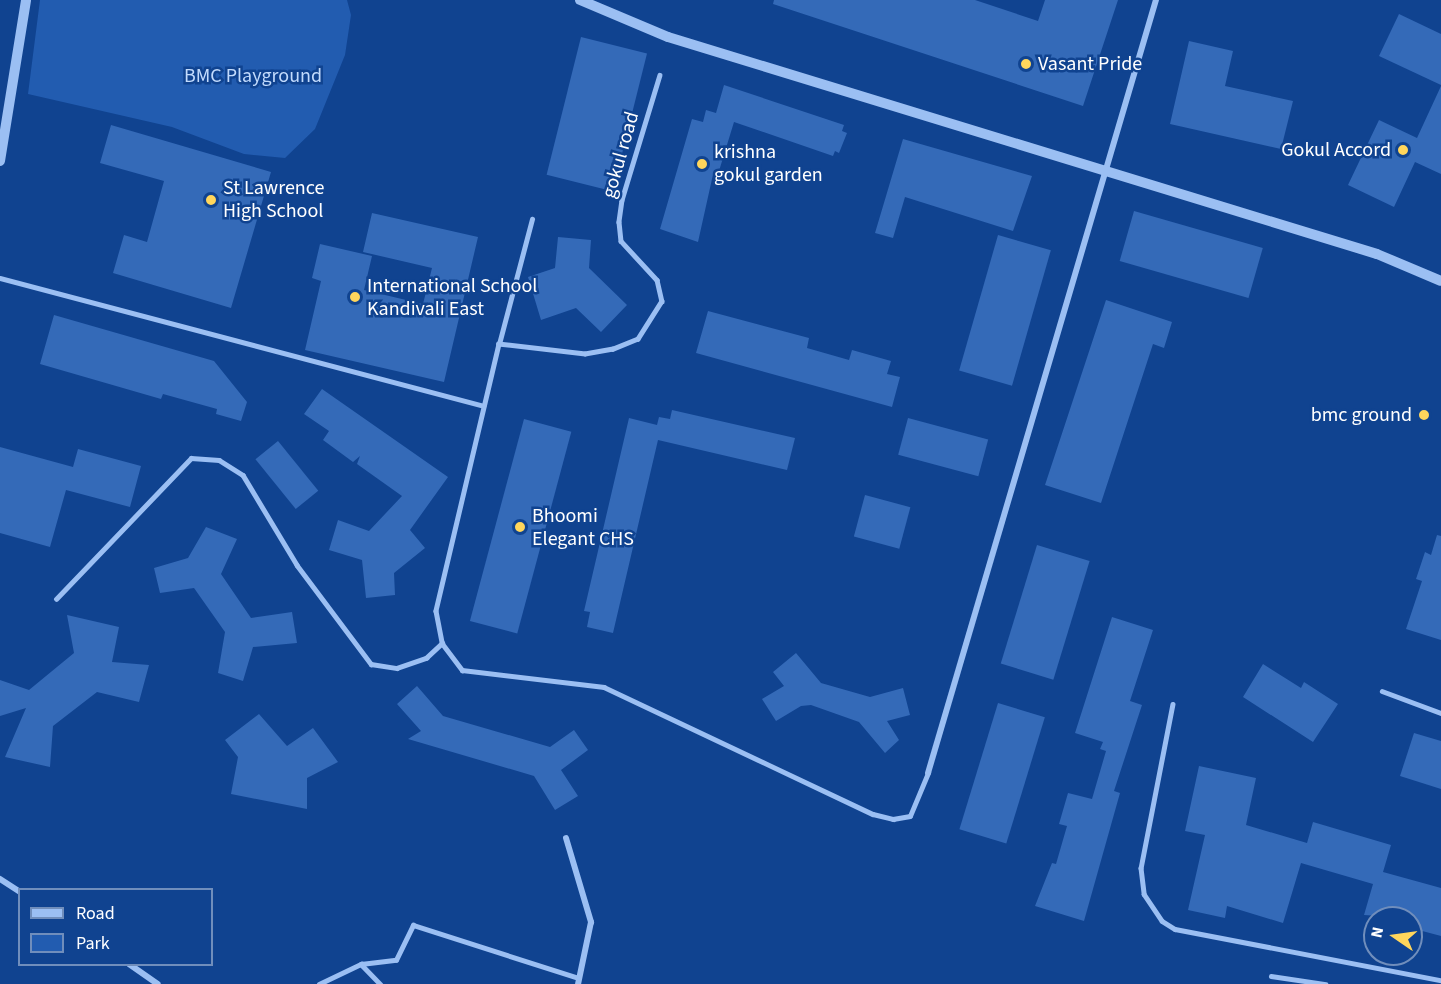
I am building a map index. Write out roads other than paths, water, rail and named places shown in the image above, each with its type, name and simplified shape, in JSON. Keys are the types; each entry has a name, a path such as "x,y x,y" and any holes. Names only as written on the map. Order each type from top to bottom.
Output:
{"street":[{"path":"0,157 26,0"},
{"path":"580,0 668,37 1106,173 1377,254 1441,281"},
{"path":"928,773 1156,0"},
{"path":"566,838 591,922 578,981"},
{"path":"0,879 18,891"},
{"path":"132,966 158,984"}],"lane":[{"name":"gokul road","path":"499,344 585,354 613,349 638,339 662,301 657,280 621,241 620,222 622,200 660,75"},
{"path":"532,219 483,406 436,611 441,643 462,670 604,687 873,814 893,819 910,816 928,773"},
{"path":"0,278 483,406"},
{"path":"56,599 191,458 219,460 243,475 297,565 370,664 397,668 426,658 441,643"},
{"path":"1382,690 1441,713"},
{"path":"1173,704 1142,868 1144,894 1162,921 1175,929 1441,981"},
{"path":"319,984 361,964 396,960 413,925 578,981"},
{"path":"361,964 380,984"},
{"path":"1271,976 1325,984"}],"place":[{"name":"Vasant Pride","path":"1026,64"},
{"name":"Gokul Accord","path":"1403,150"},
{"name":"krishna gokul garden","path":"702,164"},
{"name":"St Lawrence High School","path":"211,200"},
{"name":"International School Kandivali East","path":"355,297"},
{"name":"bmc ground","path":"1424,415"},
{"name":"Bhoomi Elegant CHS","path":"520,527"}],"park label":[{"name":"BMC Playground","path":"253,76"}]}
